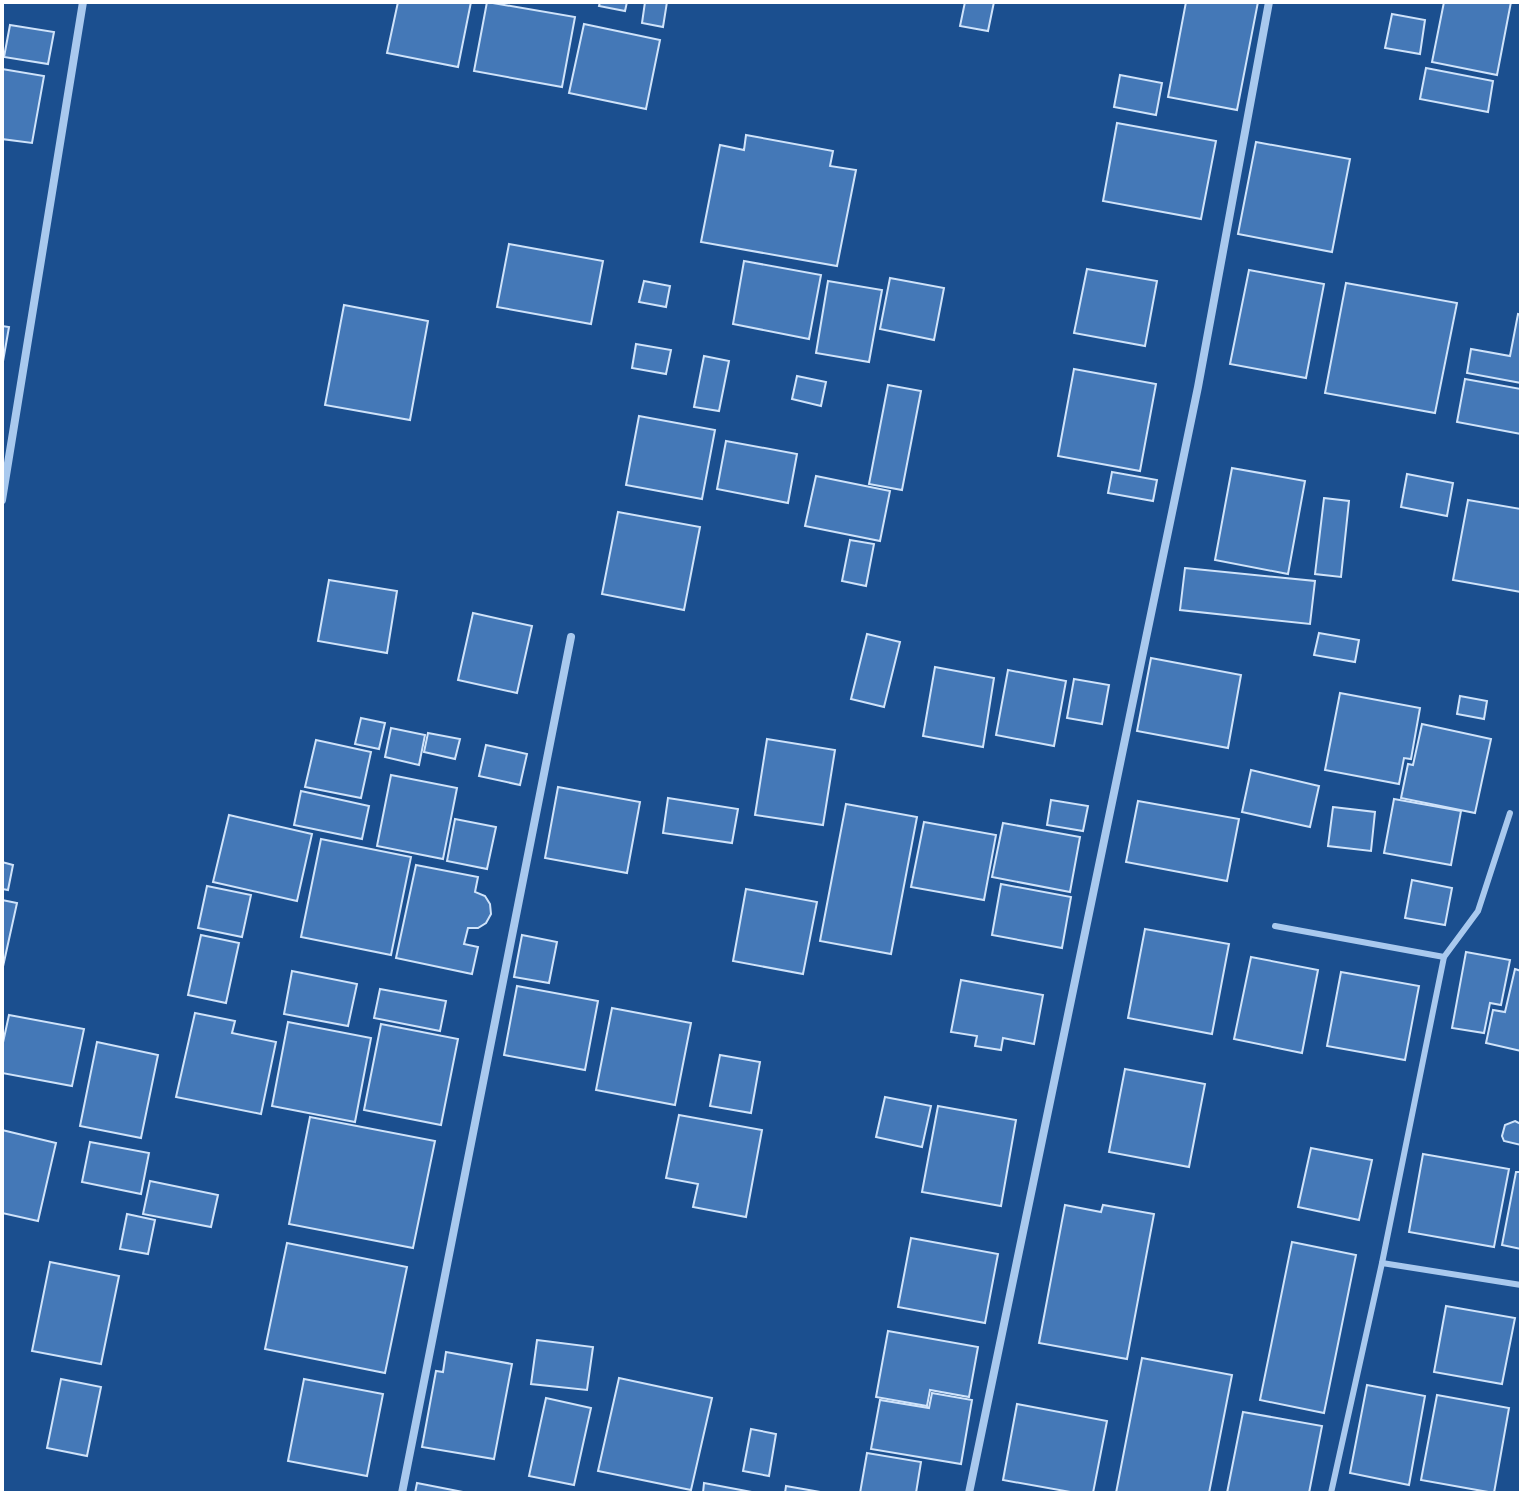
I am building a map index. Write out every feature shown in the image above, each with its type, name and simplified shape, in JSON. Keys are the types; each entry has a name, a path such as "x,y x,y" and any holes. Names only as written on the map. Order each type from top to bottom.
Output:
{"street":[{"path":"2,500 83,2"},
{"path":"969,1493 1198,387 1269,2"},
{"path":"402,1493 571,637"}],"lane":[{"path":"1331,1493 1382,1263 1444,957 1478,911 1510,813"},
{"path":"1275,926 1444,957"},
{"path":"1382,1263 1521,1285"}],"building":[{"path":"398,2 471,2 458,67 387,53"},
{"path":"487,2 575,17 562,87 474,71"},
{"path":"600,2 627,2 625,11 599,6"},
{"path":"645,2 667,2 663,27 642,23"},
{"path":"965,2 994,2 988,31 960,26"},
{"path":"1186,2 1258,2 1237,110 1168,97"},
{"path":"1444,2 1511,2 1497,75 1432,62"},
{"path":"1392,14 1425,20 1420,54 1385,48"},
{"path":"584,24 660,40 646,109 569,93"},
{"path":"10,25 54,32 48,64 4,57"},
{"path":"1426,68 1493,81 1488,112 1420,99"},
{"path":"2,69 44,76 32,143 2,139"},
{"path":"1120,75 1162,83 1156,115 1114,107"},
{"path":"1117,123 1216,141 1201,219 1103,201"},
{"path":"746,135 833,151 830,166 856,170 837,266 701,242 720,145 744,150"},
{"path":"1256,142 1350,159 1332,252 1238,234"},
{"path":"509,244 603,261 591,324 497,307"},
{"path":"744,261 821,275 809,339 733,324"},
{"path":"1087,269 1157,281 1145,346 1074,333"},
{"path":"1249,270 1324,284 1306,378 1230,364"},
{"path":"890,278 944,288 934,340 880,329"},
{"path":"644,281 670,286 666,307 639,302"},
{"path":"828,281 882,290 869,362 816,353"},
{"path":"1346,283 1457,303 1435,413 1325,393"},
{"path":"344,305 428,321 410,420 325,405"},
{"path":"1518,314 1521,315 1521,383 1467,373 1471,349 1510,356"},
{"path":"2,326 9,327 2,367"},
{"path":"636,344 671,350 666,374 632,368"},
{"path":"704,356 729,361 719,411 694,407"},
{"path":"1074,369 1156,384 1140,471 1058,456"},
{"path":"797,376 826,382 821,406 792,399"},
{"path":"1465,379 1521,389 1521,434 1457,422"},
{"path":"888,385 921,391 902,490 869,484"},
{"path":"639,416 715,430 702,499 626,485"},
{"path":"726,441 797,454 788,503 717,489"},
{"path":"1232,468 1305,481 1288,574 1215,560"},
{"path":"1112,472 1157,480 1153,501 1108,493"},
{"path":"1407,474 1453,483 1447,516 1401,507"},
{"path":"816,476 890,491 880,541 805,526"},
{"path":"1324,498 1349,501 1341,577 1315,574"},
{"path":"1468,500 1521,509 1521,592 1453,580"},
{"path":"618,512 700,527 684,610 602,594"},
{"path":"850,540 874,544 866,586 842,581"},
{"path":"1185,568 1315,581 1310,624 1180,610"},
{"path":"329,580 397,591 387,653 318,641"},
{"path":"473,613 532,626 517,693 458,680"},
{"path":"1319,633 1359,640 1355,662 1314,655"},
{"path":"867,634 900,642 884,707 851,699"},
{"path":"1151,658 1241,675 1228,748 1137,731"},
{"path":"935,667 994,678 983,747 923,736"},
{"path":"1008,670 1066,681 1054,746 996,735"},
{"path":"1074,679 1109,685 1102,724 1067,718"},
{"path":"1340,693 1420,708 1411,759 1404,758 1399,784 1325,770"},
{"path":"1460,696 1487,701 1484,719 1457,714"},
{"path":"361,718 385,723 379,749 355,744"},
{"path":"1422,724 1491,739 1475,813 1401,798 1408,764 1413,765"},
{"path":"391,728 425,735 419,765 385,757"},
{"path":"428,733 460,739 455,759 424,752"},
{"path":"767,739 835,750 823,825 755,815"},
{"path":"316,740 371,752 361,798 305,787"},
{"path":"486,745 527,754 520,785 479,776"},
{"path":"1251,770 1319,786 1310,827 1242,812"},
{"path":"391,775 457,788 443,859 377,846"},
{"path":"558,787 640,802 627,873 545,858"},
{"path":"301,791 369,806 362,839 294,825"},
{"path":"668,798 738,809 732,843 663,833"},
{"path":"1394,799 1461,811 1451,865 1384,853"},
{"path":"1051,800 1088,806 1083,831 1047,825"},
{"path":"1138,801 1239,819 1227,881 1126,862"},
{"path":"846,804 917,817 891,954 820,941"},
{"path":"1333,807 1375,812 1371,851 1328,846"},
{"path":"229,815 312,834 297,901 213,882"},
{"path":"455,819 496,827 487,869 447,861"},
{"path":"924,822 996,835 984,900 911,887"},
{"path":"1003,823 1080,837 1070,892 992,877"},
{"path":"321,839 411,857 391,955 301,937"},
{"path":"2,862 13,865 8,890 2,889"},
{"path":"416,865 478,877 475,892 485,896 491,914 486,923 478,928 468,928 464,944 478,947 472,974 396,958"},
{"path":"1412,880 1452,888 1445,925 1405,918"},
{"path":"1001,884 1071,897 1062,948 992,935"},
{"path":"207,886 251,895 242,937 198,928"},
{"path":"746,889 817,902 803,974 733,961"},
{"path":"2,900 17,903 2,971"},
{"path":"1145,929 1229,944 1212,1034 1128,1018"},
{"path":"201,935 239,943 226,1003 188,995"},
{"path":"522,935 557,942 549,983 514,977"},
{"path":"1466,952 1510,960 1501,1005 1490,1003 1484,1033 1452,1028"},
{"path":"1251,957 1318,970 1302,1053 1234,1039"},
{"path":"1515,969 1521,971 1521,1051 1486,1043 1493,1010 1505,1012"},
{"path":"292,971 357,984 348,1026 284,1014"},
{"path":"1341,972 1419,986 1405,1060 1327,1046"},
{"path":"961,980 1043,995 1034,1044 1003,1038 1001,1050 975,1046 977,1036 951,1032"},
{"path":"517,986 598,1001 585,1070 504,1055"},
{"path":"380,989 446,1001 440,1031 374,1018"},
{"path":"612,1008 691,1023 675,1105 596,1090"},
{"path":"195,1013 235,1021 232,1033 276,1042 261,1114 176,1097"},
{"path":"9,1015 84,1029 72,1086 2,1073 2,1047"},
{"path":"288,1022 371,1038 355,1122 272,1106"},
{"path":"381,1024 458,1039 441,1125 364,1110"},
{"path":"97,1042 158,1055 141,1138 80,1126"},
{"path":"720,1055 760,1062 751,1113 710,1106"},
{"path":"1125,1069 1205,1084 1189,1167 1109,1152"},
{"path":"885,1097 931,1106 922,1147 876,1137"},
{"path":"938,1106 1016,1120 1001,1206 922,1192"},
{"path":"679,1115 762,1130 746,1217 693,1207 698,1184 666,1178"},
{"path":"310,1117 435,1141 413,1248 289,1224"},
{"path":"1515,1121 1521,1124 1521,1145 1504,1141 1502,1136 1505,1125"},
{"path":"2,1130 56,1143 38,1221 2,1213"},
{"path":"90,1142 149,1153 141,1194 82,1182"},
{"path":"1311,1148 1372,1160 1359,1220 1298,1207"},
{"path":"1423,1154 1509,1169 1494,1247 1409,1232"},
{"path":"1516,1172 1521,1172 1521,1249 1502,1245"},
{"path":"150,1181 218,1195 211,1227 143,1214"},
{"path":"1065,1205 1101,1212 1103,1205 1154,1214 1127,1359 1039,1343"},
{"path":"127,1214 155,1220 148,1254 120,1249"},
{"path":"911,1238 998,1254 985,1323 898,1307"},
{"path":"1292,1242 1356,1255 1324,1413 1260,1400"},
{"path":"287,1243 407,1267 385,1373 265,1349"},
{"path":"50,1262 119,1276 101,1364 32,1351"},
{"path":"1446,1306 1515,1318 1502,1384 1434,1372"},
{"path":"888,1331 978,1347 969,1397 930,1390 927,1406 876,1397"},
{"path":"537,1340 593,1347 587,1390 531,1384"},
{"path":"446,1352 512,1364 494,1459 422,1447 436,1371 443,1372"},
{"path":"1142,1358 1232,1375 1209,1493 1116,1493"},
{"path":"619,1378 712,1398 691,1490 598,1471"},
{"path":"61,1379 101,1387 87,1456 47,1448"},
{"path":"304,1379 383,1394 367,1476 288,1461"},
{"path":"1367,1385 1425,1396 1409,1485 1350,1473"},
{"path":"932,1393 972,1400 961,1464 871,1449 880,1400 929,1408"},
{"path":"1437,1395 1509,1408 1494,1493 1421,1480"},
{"path":"546,1398 591,1408 574,1485 529,1476"},
{"path":"1017,1404 1107,1421 1093,1493 1076,1493 1003,1480"},
{"path":"1243,1412 1322,1426 1309,1493 1227,1493"},
{"path":"751,1429 776,1434 769,1476 743,1471"},
{"path":"867,1453 921,1462 916,1493 860,1493"},
{"path":"417,1483 468,1493 415,1493"},
{"path":"704,1483 757,1493 703,1493"},
{"path":"786,1486 826,1493 785,1493"}]}
